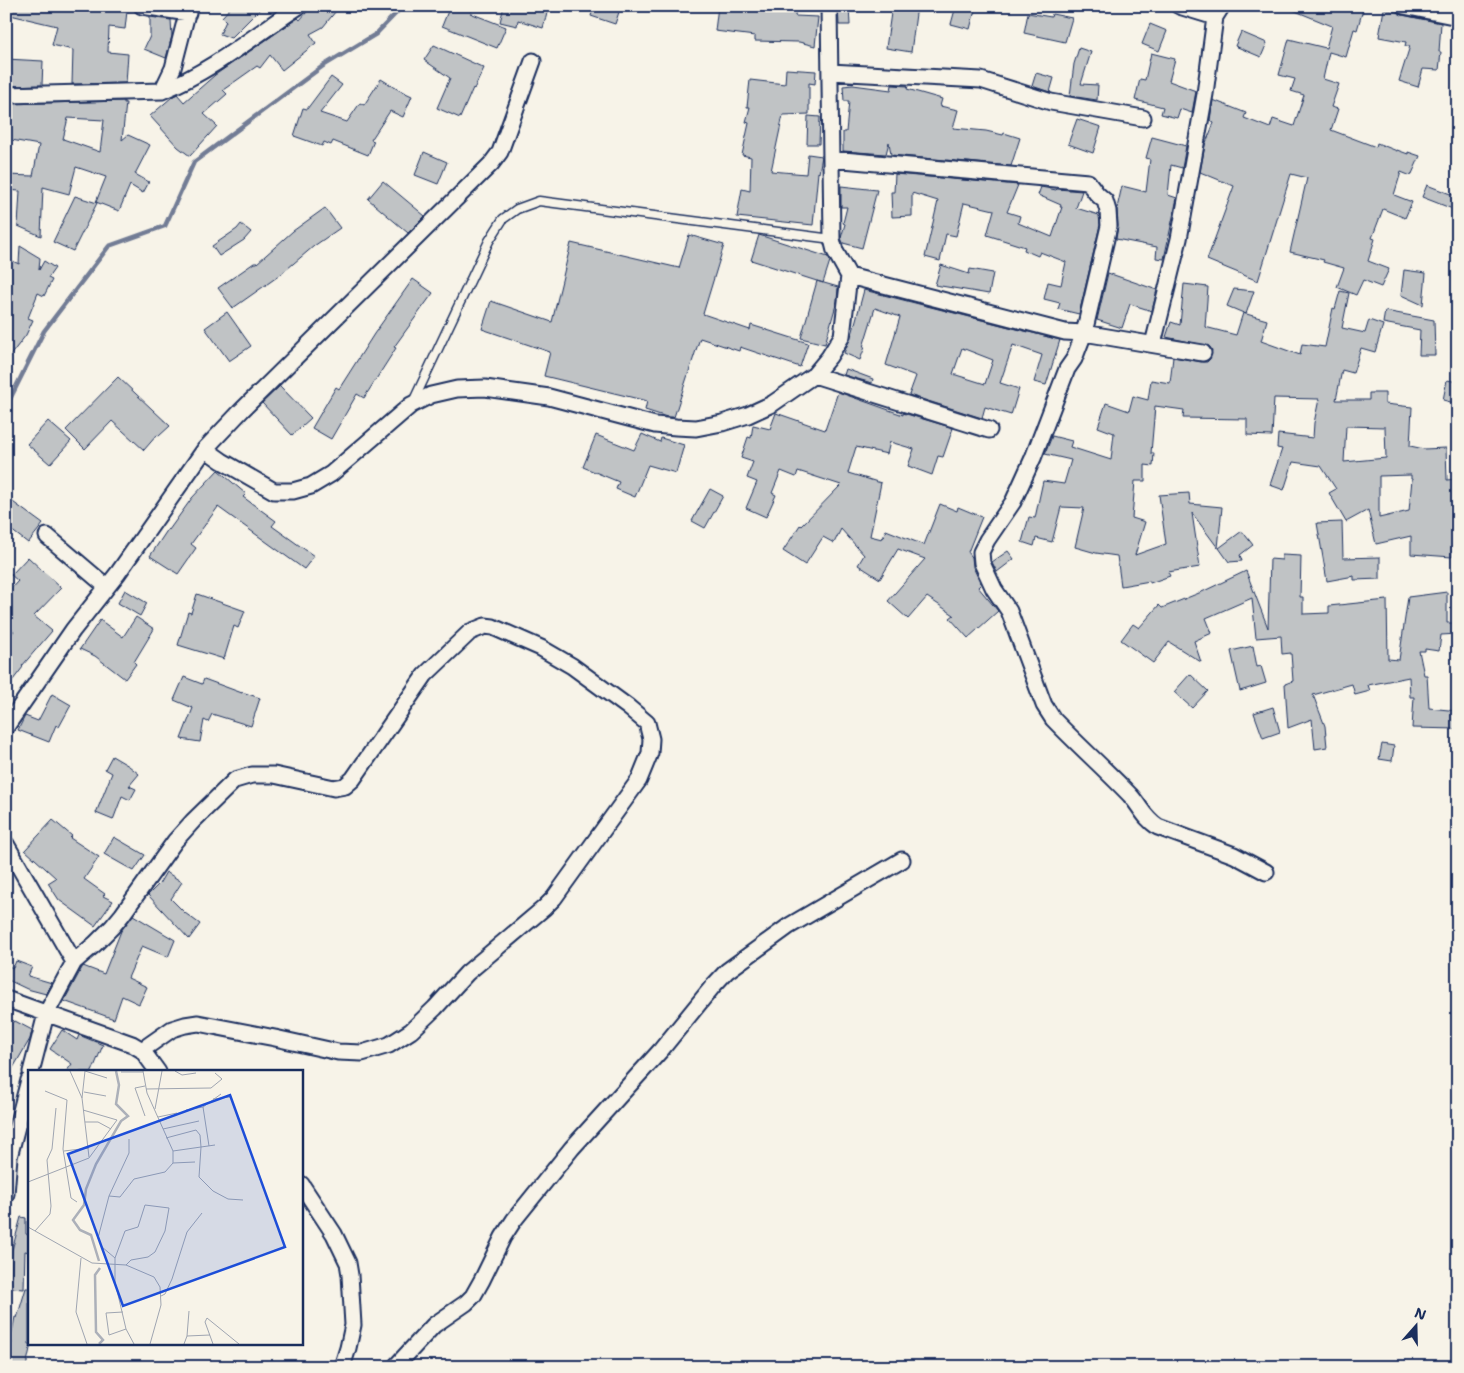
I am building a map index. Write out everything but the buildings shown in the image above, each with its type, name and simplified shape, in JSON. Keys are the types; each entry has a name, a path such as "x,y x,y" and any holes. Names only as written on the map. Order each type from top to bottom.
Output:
{"street":[{"path":"142,6 188,10 173,68 162,91"},
{"path":"6,95 162,91 185,82 211,67 299,6"},
{"path":"205,449 274,491 293,491 311,486 331,474 411,405 431,395 457,389 485,388 549,397 655,425 696,428 748,415 772,404 814,375 829,357 842,336 849,276 835,251 832,239 829,6"},
{"path":"1154,344 1179,239 1218,12 1179,6"},
{"path":"1404,6 1458,17"},
{"path":"6,726 73,630 107,587 205,449 242,410 491,164 500,152 533,61"},
{"path":"830,72 981,80 1051,102 1143,118"},
{"path":"832,159 1088,182 1097,194 1105,200 1109,226 1084,333 1074,360 1067,369 1033,458 1013,502 981,552 982,563 994,589 1009,611 1044,705 1053,719 1132,797 1150,822 1158,827 1234,855 1266,872"},
{"path":"849,276 1066,332 1084,333 1203,353"},
{"path":"814,375 989,430"},
{"path":"47,536 107,587"},
{"path":"32,1070 46,1014 74,962 112,927 175,841 193,821 235,780 252,775 274,775 334,788 345,786 353,779 426,674 470,632 485,626 493,627 541,648 572,666 628,707 647,724 651,739 650,753 639,780 554,898 467,973 436,1008 404,1036 389,1045 362,1053 338,1052 198,1024 172,1028 142,1050"},
{"path":"6,844 74,962"},
{"path":"395,1367 434,1325 473,1296 503,1237 514,1220 572,1148 661,1050 727,971 789,926 902,860"},
{"path":"6,999 132,1044 142,1050 157,1070"},
{"path":"6,1194 10,1157 28,1084"},
{"path":"302,1186 334,1234 348,1264 353,1325 342,1367"}],"lane":[{"path":"411,405 489,240 503,219 517,209 539,201 832,239"}],"waterway":[{"path":"6,407 44,331 109,246 165,226 194,162 323,66 376,34 403,6"}]}
